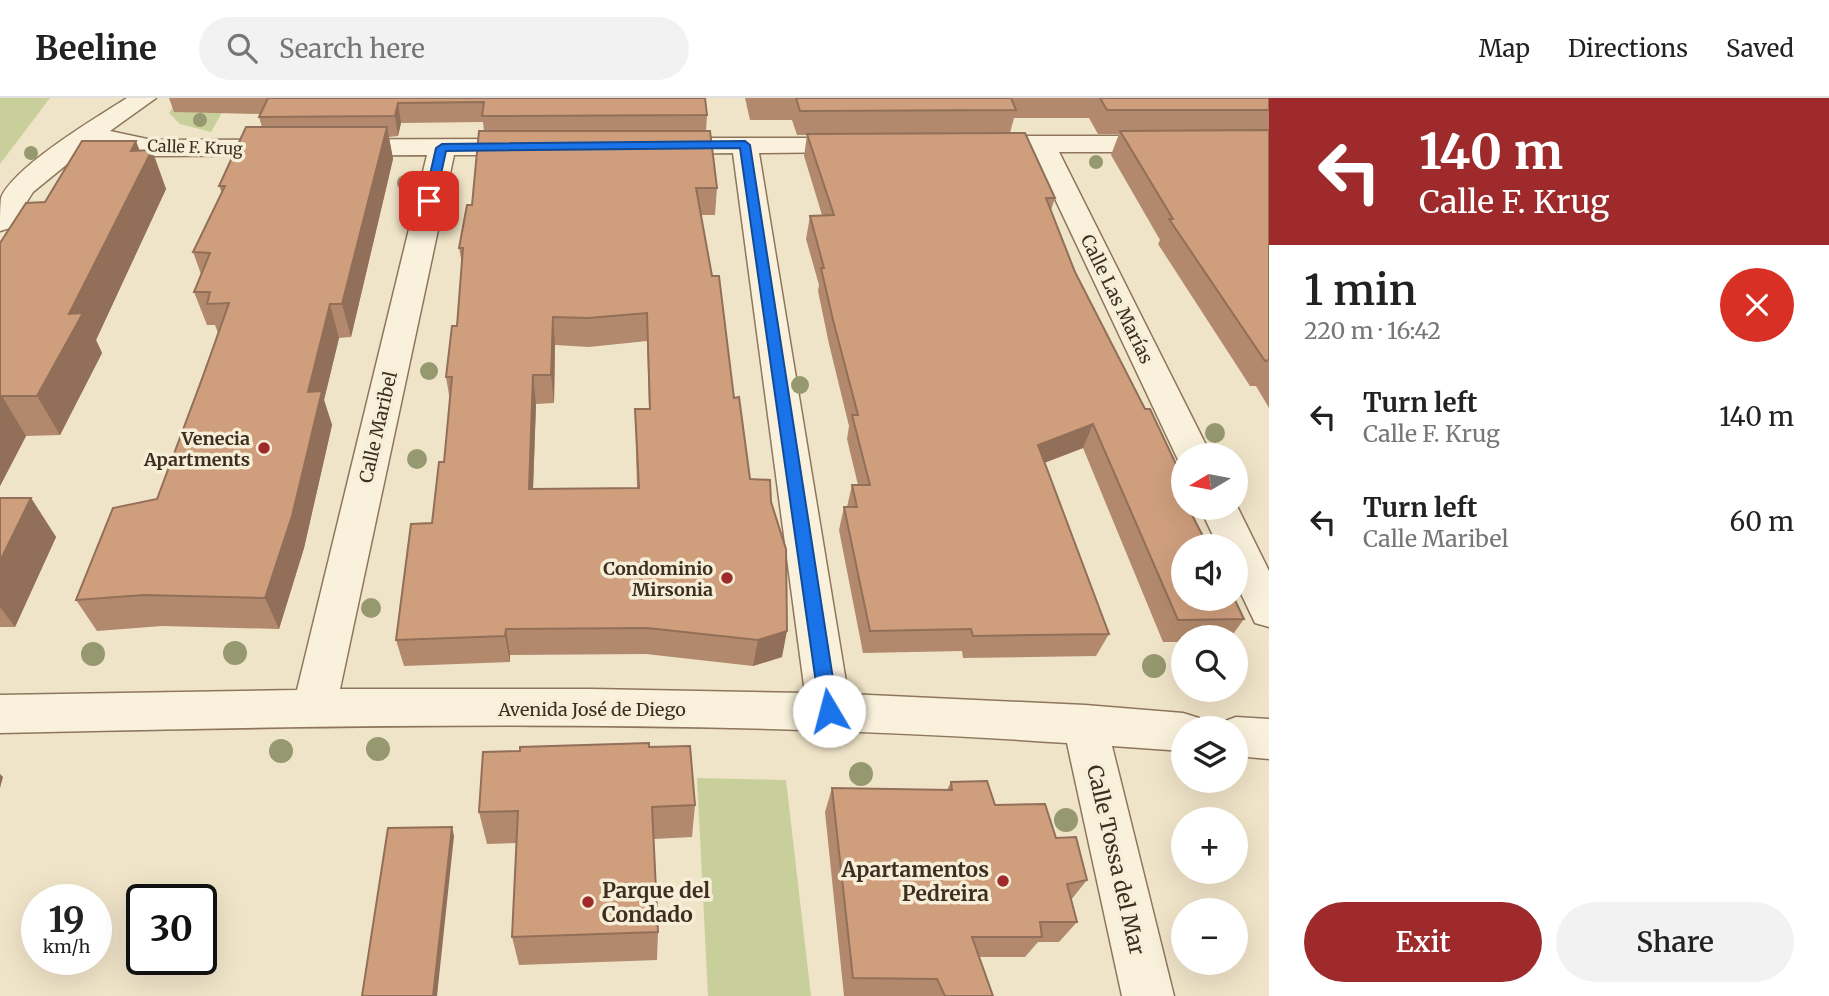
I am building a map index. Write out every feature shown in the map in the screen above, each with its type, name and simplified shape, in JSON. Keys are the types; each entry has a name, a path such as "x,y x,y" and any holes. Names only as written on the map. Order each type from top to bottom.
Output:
{"street":[{"path":"0,222 22,187 88,134 144,98"},
{"name":"Calle F. Krug","path":"88,134 152,148 552,147"},
{"path":"635,146 880,144"},
{"path":"947,144 1269,144"},
{"name":"Calle Las Marías","path":"1042,144 1187,443"},
{"path":"745,145 829,711"},
{"name":"Calle Maribel","path":"315,707 442,148"},
{"path":"1225,520 1269,611"},
{"name":"Avenida José de Diego","path":"0,714 315,707 829,711 1171,731"},
{"name":"Calle Tossa del Mar","path":"1085,724 1148,996"},
{"path":"1248,738 1269,739"}],"green space":[{"path":"0,98 50,98 0,164"},
{"path":"179,98 230,98 211,132 180,124 169,113"},
{"path":"697,778 786,780 811,996 708,996"}],"building":[{"path":"268,98 705,98 707,115 482,116 484,102 398,103 395,116 259,117"},
{"path":"796,98 1011,98 1016,110 800,111"},
{"path":"1100,98 1269,98 1269,110 1107,110"},
{"path":"246,127 387,127 342,304 330,304 308,392 322,391 292,516 265,598 144,595 76,600 113,508 157,499 202,379 229,303 207,304 210,292 194,292 210,253 193,252 225,186 219,186"},
{"path":"1269,130 1269,360 1265,361 1169,219 1173,219 1120,131"},
{"path":"479,131 710,131 717,188 696,188 712,276 719,276 734,398 739,397 750,479 770,480 771,502 786,549 787,631 758,640 647,628 506,629 505,636 396,640 411,524 432,523 439,462 444,462 452,377 446,377 452,326 457,326 463,248 459,248 467,205 472,205","holes":["647,313 650,409 635,409 639,488 529,489 533,375 551,375 553,317 588,318"]},
{"path":"1025,133 1055,198 1046,198 1075,272 1145,409 1150,409 1171,454 1171,520 1195,520 1202,534 1171,534 1171,604 1093,424 1038,445 1109,634 973,636 971,629 870,631 844,507 857,507 852,485 870,485 852,415 858,415 810,216 834,215 807,134"},
{"path":"82,141 136,141 131,151 152,150 69,314 83,313 37,396 2,396 0,400 0,243 26,203 45,202"},
{"path":"0,498 31,498 0,561"},
{"path":"1174,611 1240,611 1244,619 1178,620"},
{"name":"Parque del Condado","path":"649,743 649,747 690,746 695,805 652,807 658,932 512,937 518,811 479,812 483,752 520,751 520,747"},
{"path":"987,781 995,805 1045,804 1056,838 1076,837 1087,880 1067,884 1077,922 1040,922 1042,937 972,937 993,996 945,996 937,979 853,978 832,788 952,790 951,782"},
{"path":"452,827 433,996 362,996 388,828"}],"place":[{"name":"Venecia Apartments","path":"264,448"},
{"name":"Condominio Mirsonia","path":"727,578"},
{"name":"Apartamentos Pedreira","path":"1003,881"},
{"name":"Parque del Condado","path":"588,902"}],"route":[{"path":"429,201 442,148 745,145 829,711"}]}
